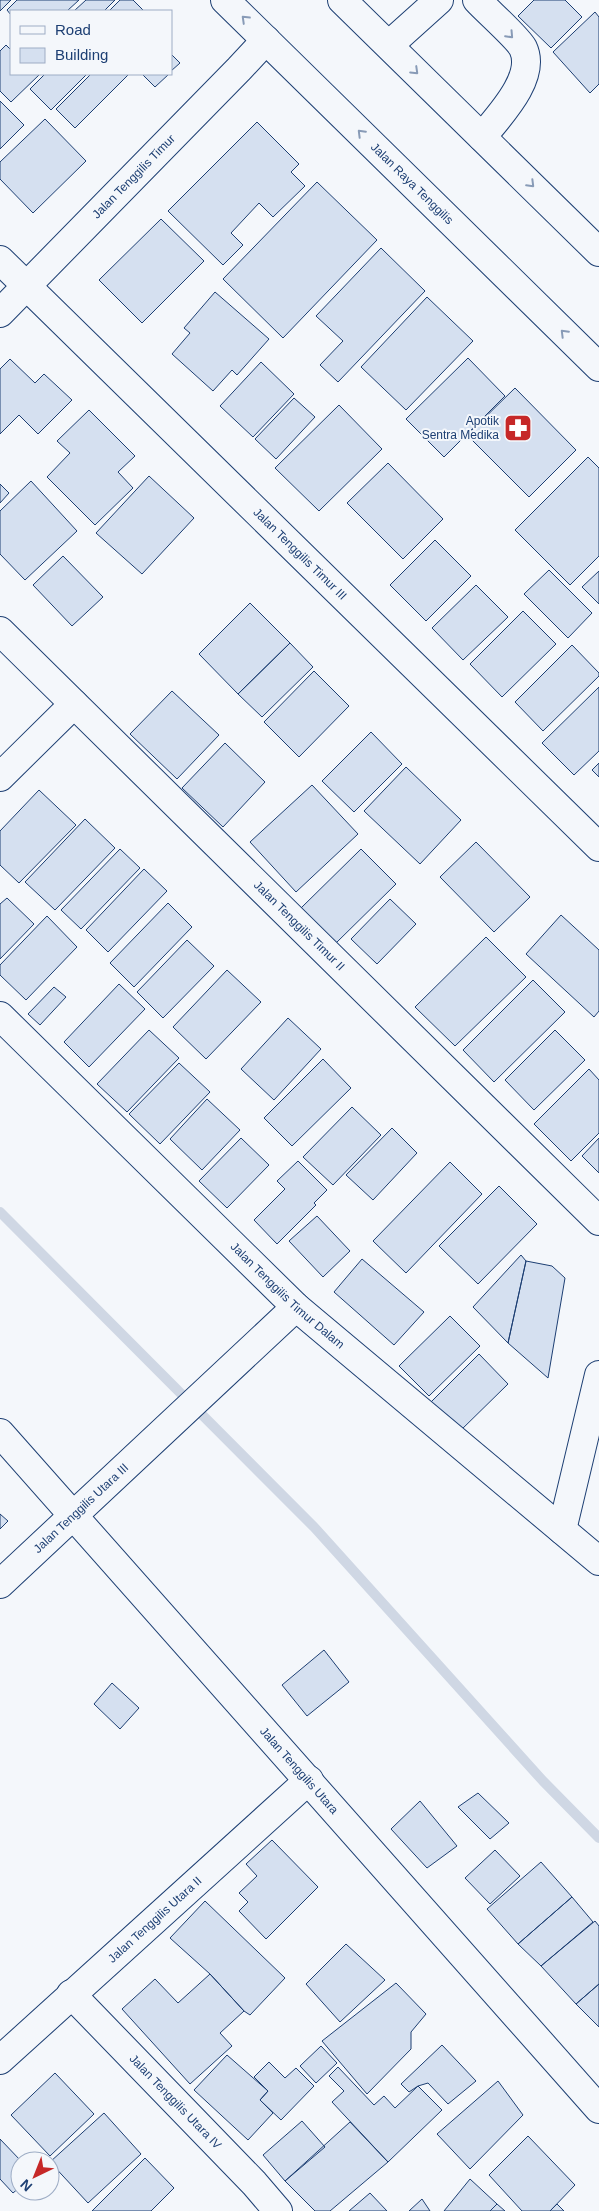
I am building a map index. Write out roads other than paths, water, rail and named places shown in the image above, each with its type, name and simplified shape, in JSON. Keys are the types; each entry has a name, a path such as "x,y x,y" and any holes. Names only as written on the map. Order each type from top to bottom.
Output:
{"street":[{"name":"Jalan Raya Tenggilis","path":"225,0 599,367"},
{"path":"342,0 599,252"},
{"path":"389,45 439,0"},
{"path":"477,0 523,48 525,68 517,94 482,137"},
{"name":"Jalan Tenggilis Timur","path":"0,313 239,70 266,40"},
{"name":"Jalan Tenggilis Timur III","path":"0,260 599,847"},
{"name":"Jalan Tenggilis Timur II","path":"0,631 599,1221"},
{"path":"0,777 74,704"},
{"name":"Jalan Tenggilis Timur Dalam","path":"0,1016 296,1308 562,1530 597,1555"},
{"name":"Jalan Tenggilis Utara III","path":"0,1584 296,1308"},
{"path":"562,1530 599,1375"},
{"name":"Jalan Tenggilis Utara","path":"0,1433 75,1515 599,2109"},
{"name":"Jalan Tenggilis Utara II","path":"0,2060 309,1780"},
{"name":"Jalan Tenggilis Utara IV","path":"71,1994 248,2176 278,2211"}],"waterway":[{"path":"0,1212 314,1527 543,1781 599,1838"}],"place":[{"name":"Apotik Sentra Medika","path":"518,428"}]}
